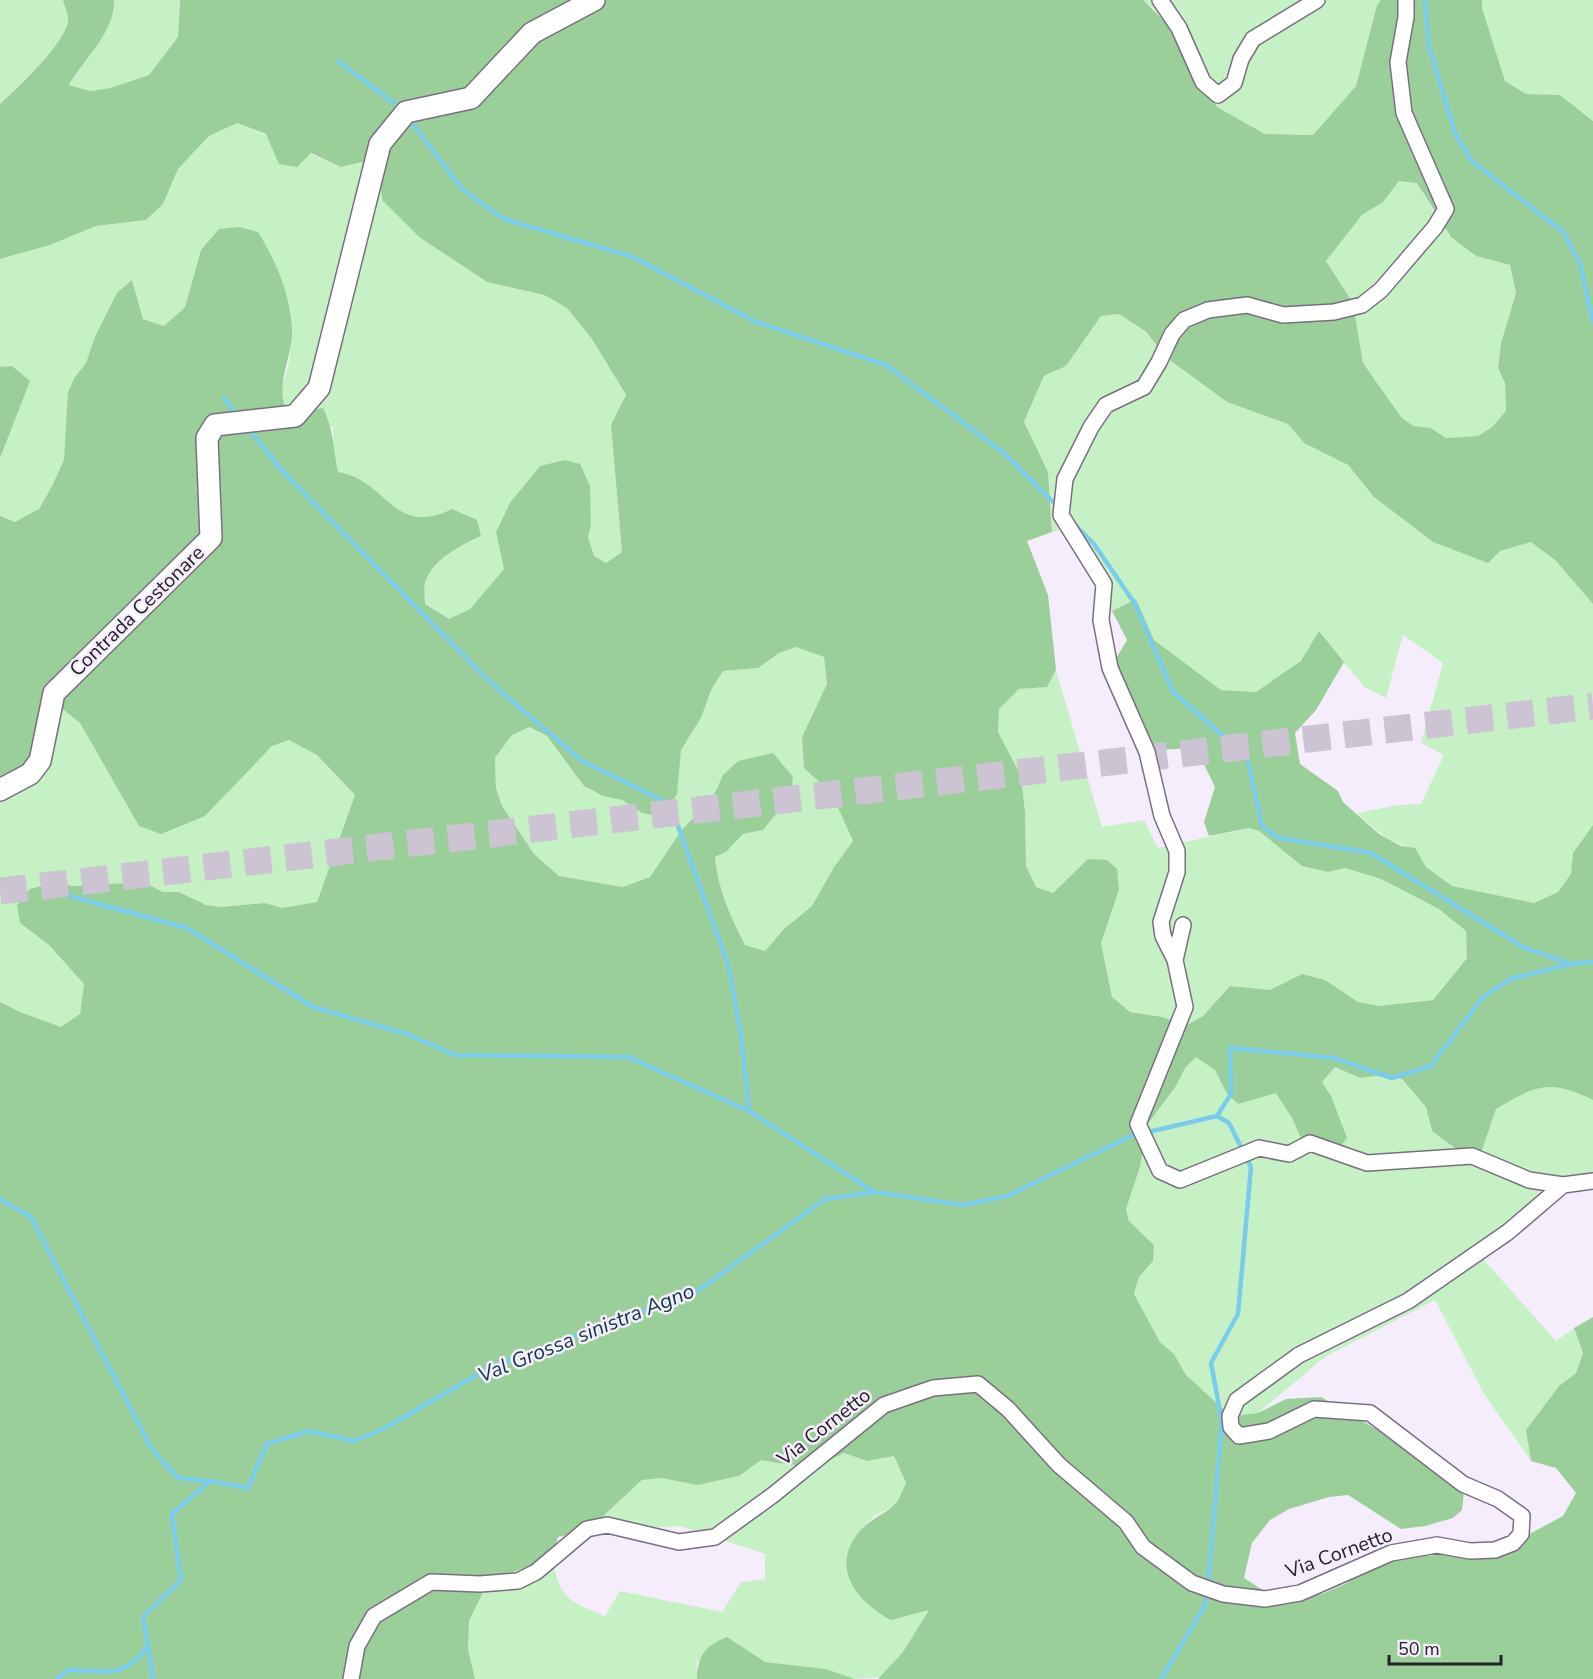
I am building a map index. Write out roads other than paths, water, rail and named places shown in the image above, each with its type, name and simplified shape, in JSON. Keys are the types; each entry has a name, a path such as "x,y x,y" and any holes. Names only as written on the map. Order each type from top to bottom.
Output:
{"street":[{"name":"Contrada Cestonare","path":"0,790 30,774 40,761 54,693 211,538 207,438 215,425 295,416 320,388 380,144 402,116 471,98 532,33 594,0"},
{"path":"1160,0 1179,28 1203,82 1218,95 1234,83 1241,59 1253,39 1317,0"},
{"path":"1407,0 1398,62 1404,113 1446,209 1435,227 1381,290 1362,305 1334,312 1283,315 1247,305 1208,310 1185,320 1172,334 1143,387 1106,405 1091,427 1065,479 1060,515 1104,584 1101,620 1110,668 1147,752 1162,816 1177,851 1177,872 1161,922 1163,936 1175,960 1185,1007 1138,1124 1160,1171 1180,1180 1259,1148 1289,1154 1310,1143 1367,1163 1472,1156 1529,1180 1563,1185 1593,1181"},
{"path":"1175,960 1183,925"},
{"name":"Via Cornetto","path":"351,1679 357,1646 374,1616 431,1582 480,1584 518,1581 536,1572 587,1529 607,1525 679,1542 715,1537 773,1495 884,1404 933,1388 978,1384 1008,1409 1059,1465 1125,1522 1143,1547 1197,1585 1217,1592 1265,1599 1300,1593 1391,1552 1437,1545 1470,1551 1495,1550 1513,1543 1521,1534 1522,1516 1498,1499 1463,1484 1370,1413 1314,1409 1269,1431 1239,1436 1231,1427 1230,1416 1237,1400 1299,1355 1408,1300 1508,1232 1563,1185"}],"waterway":[{"path":"1425,0 1429,46 1455,133 1471,160 1563,232 1580,263 1593,322"},
{"path":"338,61 403,110"},
{"path":"409,119 463,190 504,219 633,257 756,322 886,365 1004,453 1059,508"},
{"path":"224,398 237,415"},
{"path":"248,428 286,475 489,681 582,761 670,804 728,964 741,1035 749,1111"},
{"path":"1073,523 1094,544 1135,604 1173,692 1247,757 1262,826 1279,838 1371,853 1523,947 1571,964"},
{"path":"51,891 187,928 313,1007 407,1034 455,1055 628,1057 749,1111 874,1192"},
{"name":"Val Grossa sinistra Agno","path":"57,1679 68,1670 114,1671 132,1663 140,1656 148,1645 143,1617 181,1580 172,1514 210,1481 248,1488 267,1444 309,1431 354,1441 383,1429 491,1367 699,1290 825,1199 875,1192 963,1205 1007,1196 1131,1136 1217,1116 1231,1094 1230,1048 1334,1058 1392,1078 1431,1066 1482,998 1510,979 1571,964 1593,962"},
{"path":"1208,1584 1222,1422 1211,1363 1238,1314 1251,1167 1229,1123 1217,1116"},
{"path":"0,1199 31,1217 151,1448 178,1478 210,1481"},
{"path":"1161,1679 1205,1606 1207,1592"},
{"path":"148,1646 153,1679"}],"tunnel":[{"path":"0,891 1593,706"}]}
